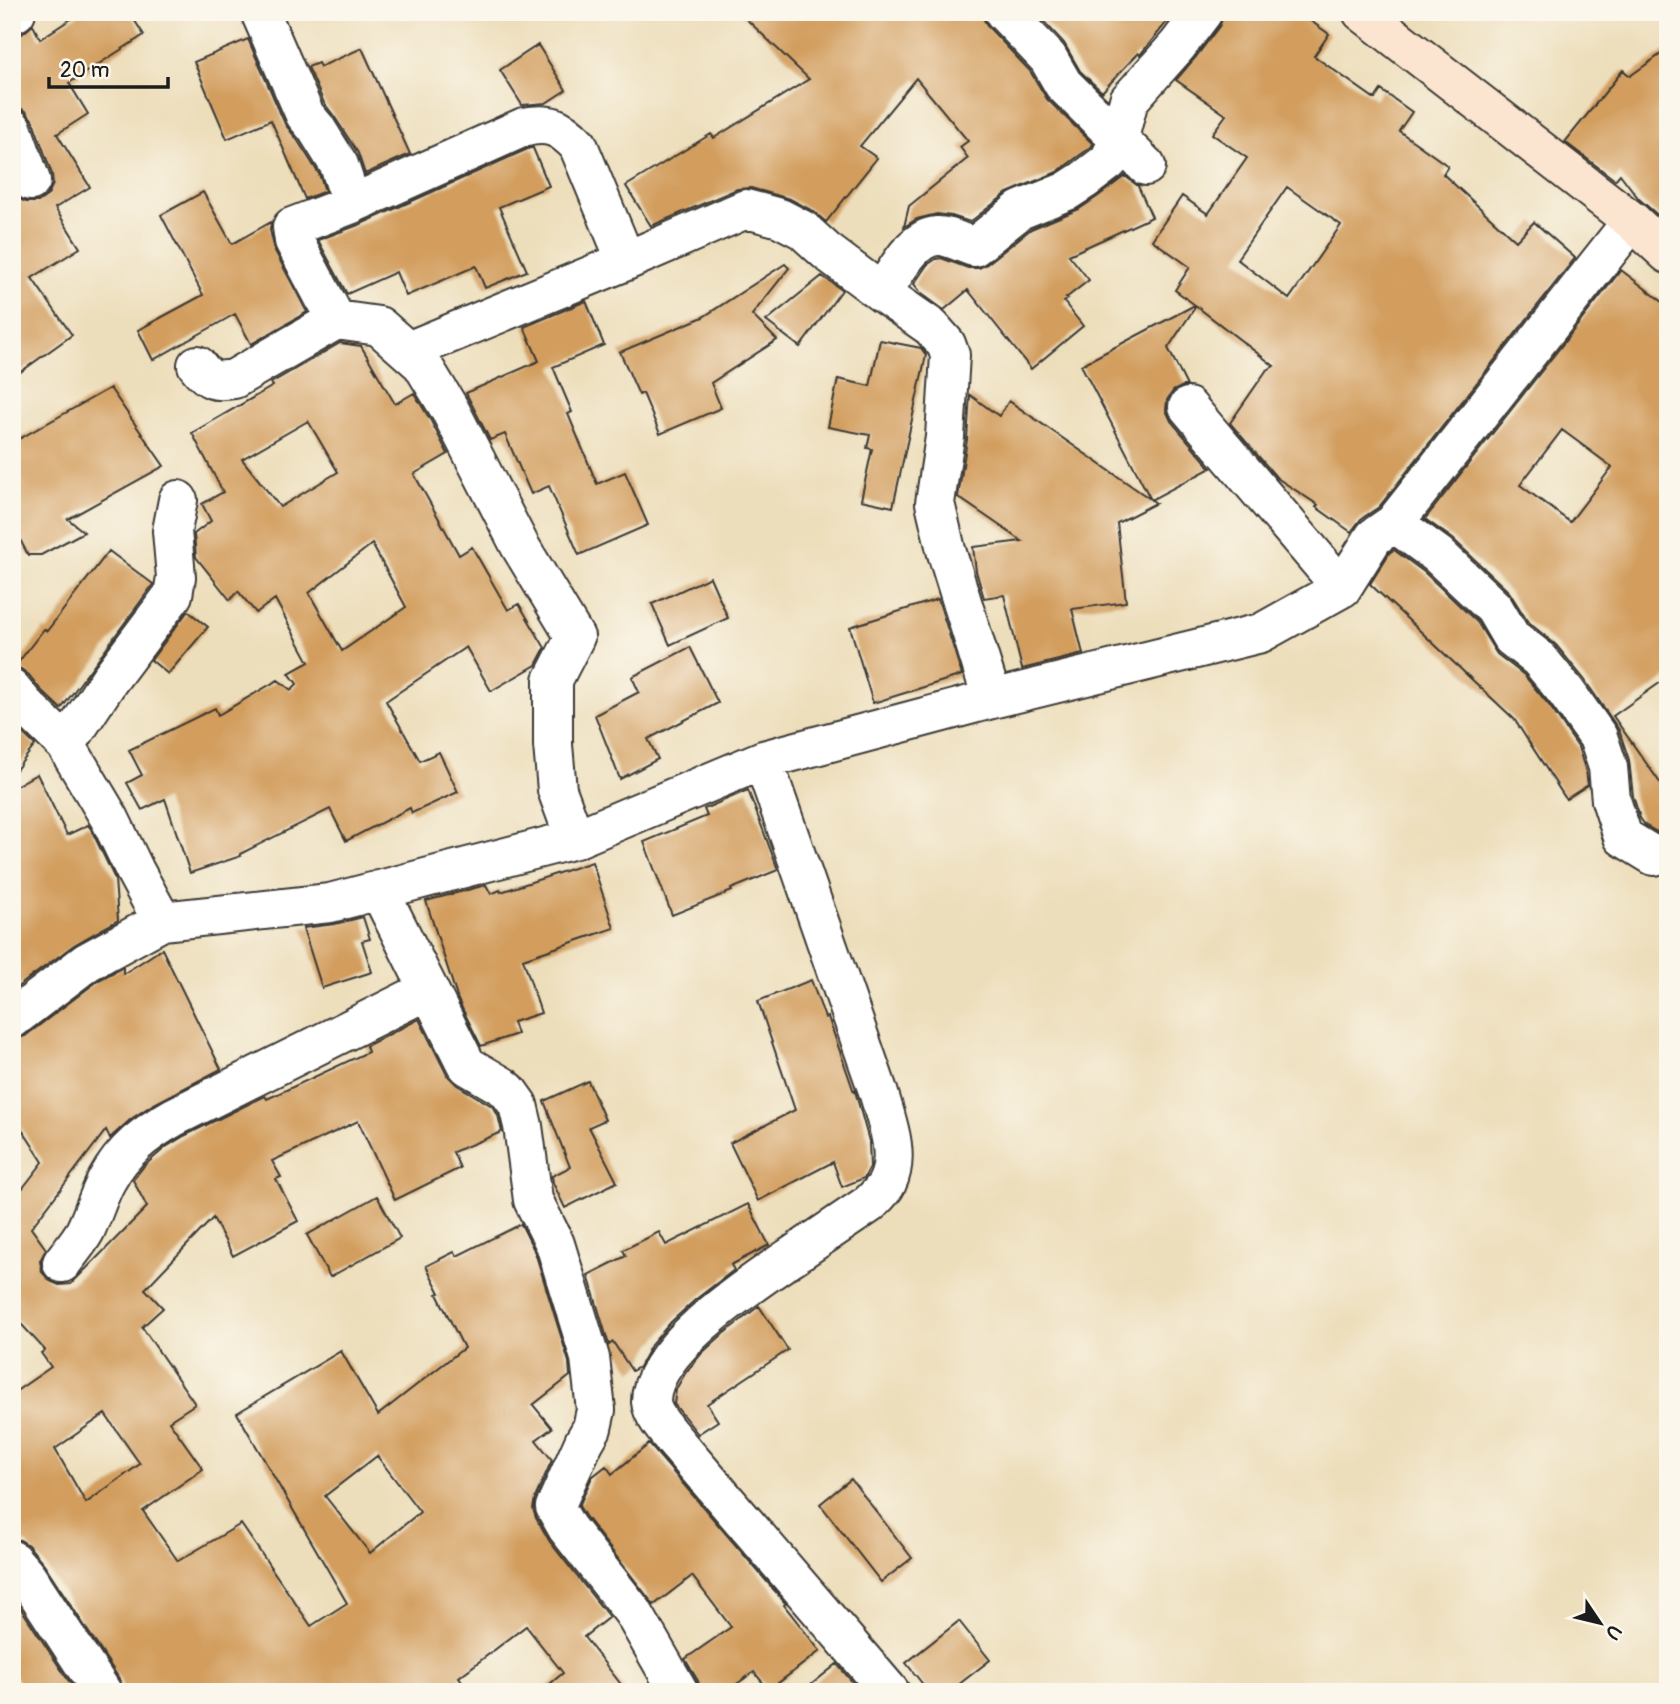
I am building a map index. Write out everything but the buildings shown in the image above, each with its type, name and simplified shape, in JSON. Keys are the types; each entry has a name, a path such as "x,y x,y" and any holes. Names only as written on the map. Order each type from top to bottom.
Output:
{"street":[{"path":"260,12 304,114 339,165 352,204"},
{"path":"1004,12 1048,58 1063,84 1146,166"},
{"path":"882,293 915,245 928,238 940,236 974,247 1020,211 1068,191 1109,161 1119,138 1129,100 1178,45 1203,12"},
{"path":"1362,12 1632,221 1668,254"},
{"path":"336,320 294,241 292,227 352,204 524,127 541,124 556,128 578,145 626,261"},
{"path":"12,128 31,181"},
{"path":"408,351 746,209 780,218 803,230 826,251 931,327 946,344 950,355 945,437 935,503 946,551 992,699"},
{"path":"12,1019 87,962 162,920 330,903 575,839 763,760 992,699 1261,633 1342,588 1374,537 1394,523 1632,221"},
{"path":"197,365 213,380 234,379 336,320 379,326 422,363 450,410 520,546 575,637 553,680 553,745 557,790 575,839"},
{"path":"1188,407 1342,588"},
{"path":"66,745 109,680 173,595 176,577 172,531 178,500"},
{"path":"1394,523 1438,555 1494,608 1511,638 1539,659 1566,692 1598,737 1608,767 1611,800 1623,837 1654,856 1668,852"},
{"path":"12,689 24,705 66,745 110,819 162,920"},
{"path":"763,760 890,1129 891,1170 883,1190 869,1204 735,1296 699,1326 676,1349 660,1374 652,1392 652,1409 680,1447 890,1692"},
{"path":"379,890 465,1062 502,1086 518,1105 533,1200 555,1244 570,1291 590,1358 596,1410 592,1428 555,1507 567,1528 633,1612 680,1692"},
{"path":"62,1263 83,1234 111,1174 128,1151 148,1132 428,990"},
{"path":"596,1410 660,1374"},
{"path":"12,1560 26,1576 102,1692"}]}
